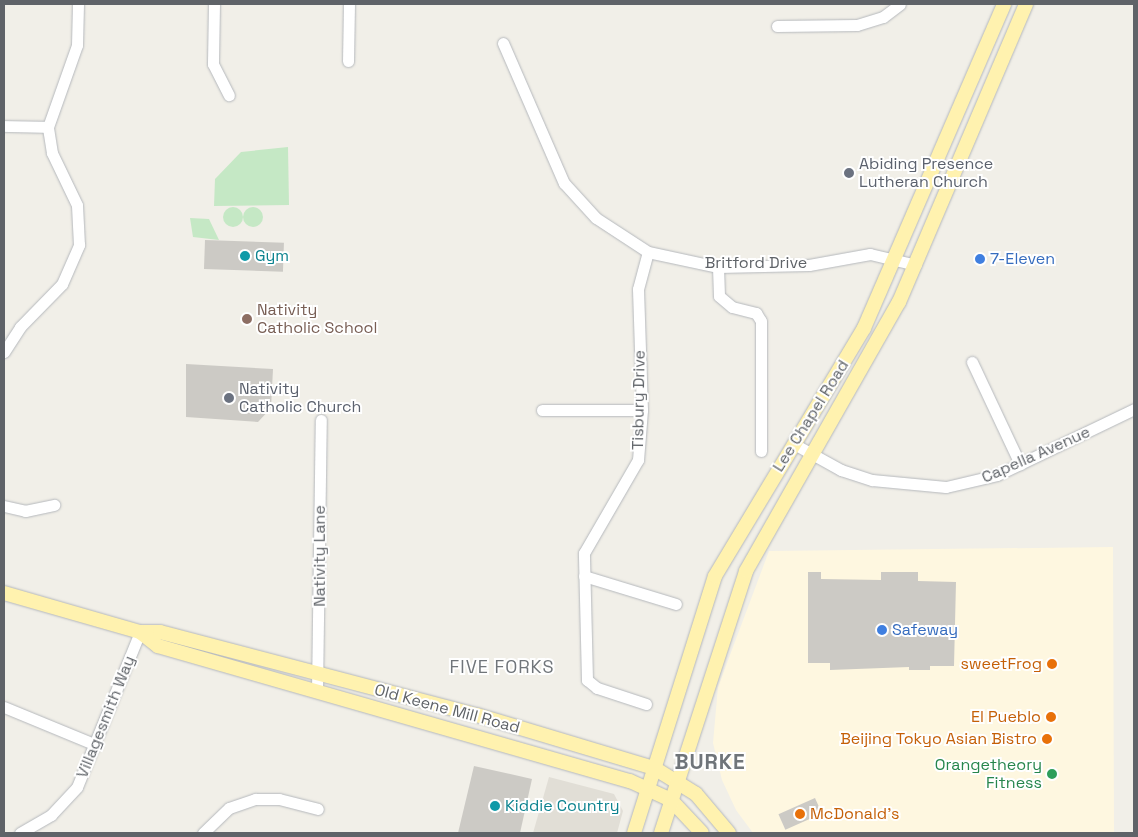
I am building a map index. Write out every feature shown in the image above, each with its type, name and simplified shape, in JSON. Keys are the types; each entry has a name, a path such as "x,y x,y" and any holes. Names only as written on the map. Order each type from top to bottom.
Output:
{"main road":[{"name":"Lee Chapel Road","path":"634,833 646,788 715,576 850,354 896,258 960,99 1004,4"},
{"name":"Lee Chapel Road","path":"661,833 740,585 814,457 916,265 959,154 1026,4"},
{"name":"Old Keene Mill Road","path":"4,593 140,632 160,632 319,676 477,715 654,768 677,778 729,833"},
{"name":"Old Keene Mill Road","path":"140,632 158,646 646,788 671,800 702,833"}],"street":[{"path":"4,352 20,327 62,284 78,245 77,205 52,153 48,127 72,64 78,4"},
{"path":"214,4 213,64 229,95"},
{"path":"348,61 349,4"},
{"path":"777,26 857,25 883,17 900,4"},
{"name":"Britford Drive","path":"503,43 564,182 596,218 648,252 718,267 809,265 870,254 896,258 916,265"},
{"path":"4,126 48,127"},
{"name":"Tisbury Drive","path":"646,704 597,688 587,680 584,576 588,545 638,460 642,410 638,289 648,252"},
{"path":"718,267 719,296 732,307 756,312 761,321 761,451"},
{"path":"972,362 1020,464"},
{"name":"Capella Avenue","path":"794,444 814,457 864,477 918,488 974,482 1020,464 1134,409"},
{"path":"542,410 642,410"},
{"name":"Nativity Lane","path":"317,691 319,676 320,420"},
{"path":"4,506 25,511 54,505"},
{"path":"584,576 676,604"},
{"name":"Villagesmith Way","path":"20,833 51,816 68,799 96,744 140,632"},
{"path":"4,707 96,744"},
{"path":"203,833 229,808 255,799 279,800 318,809"}],"shaded area":[{"path":"1113,547 1114,833 753,833 736,810 722,780 713,743 718,687 769,551"},
{"path":"549,777 614,794 623,811 617,833 533,833"}],"green space":[{"path":"288,147 289,205 214,206 215,179 241,152"},
{"path":"229,207 237,207 243,213 243,221 237,227 229,227 223,221 223,213"},
{"path":"249,207 257,207 263,213 263,221 257,227 249,227 243,221 243,213"},
{"path":"190,218 209,219 219,240 193,237"}],"building":[{"name":"Gym","path":"205,240 284,243 283,272 204,269"},
{"name":"Nativity Catholic Church","path":"186,364 273,369 271,408 258,422 186,417"},
{"name":"Safeway","path":"808,572 821,572 821,579 881,580 881,572 918,572 918,581 956,582 954,666 930,666 930,670 909,670 909,667 830,670 830,663 808,663"},
{"name":"Kiddie Country","path":"474,766 532,779 520,833 458,833"},
{"name":"McDonald's","path":"815,798 822,814 785,830 778,814"}],"place":[{"name":"Abiding Presence Lutheran Church","path":"849,173"},
{"name":"Gym","path":"245,256"},
{"name":"7-Eleven","path":"980,259"},
{"name":"Nativity Catholic School","path":"247,319"},
{"name":"Nativity Catholic Church","path":"229,398"},
{"name":"Safeway","path":"882,630"},
{"name":"sweetFrog","path":"1052,664"},
{"name":"El Pueblo","path":"1051,717"},
{"name":"Beijing Tokyo Asian Bistro","path":"1047,739"},
{"name":"Orangetheory Fitness","path":"1052,774"},
{"name":"Kiddie Country","path":"495,806"},
{"name":"McDonald's","path":"800,814"}],"district":[{"name":"FIVE FORKS","path":"502,667"},
{"name":"BURKE","path":"710,762"}]}
